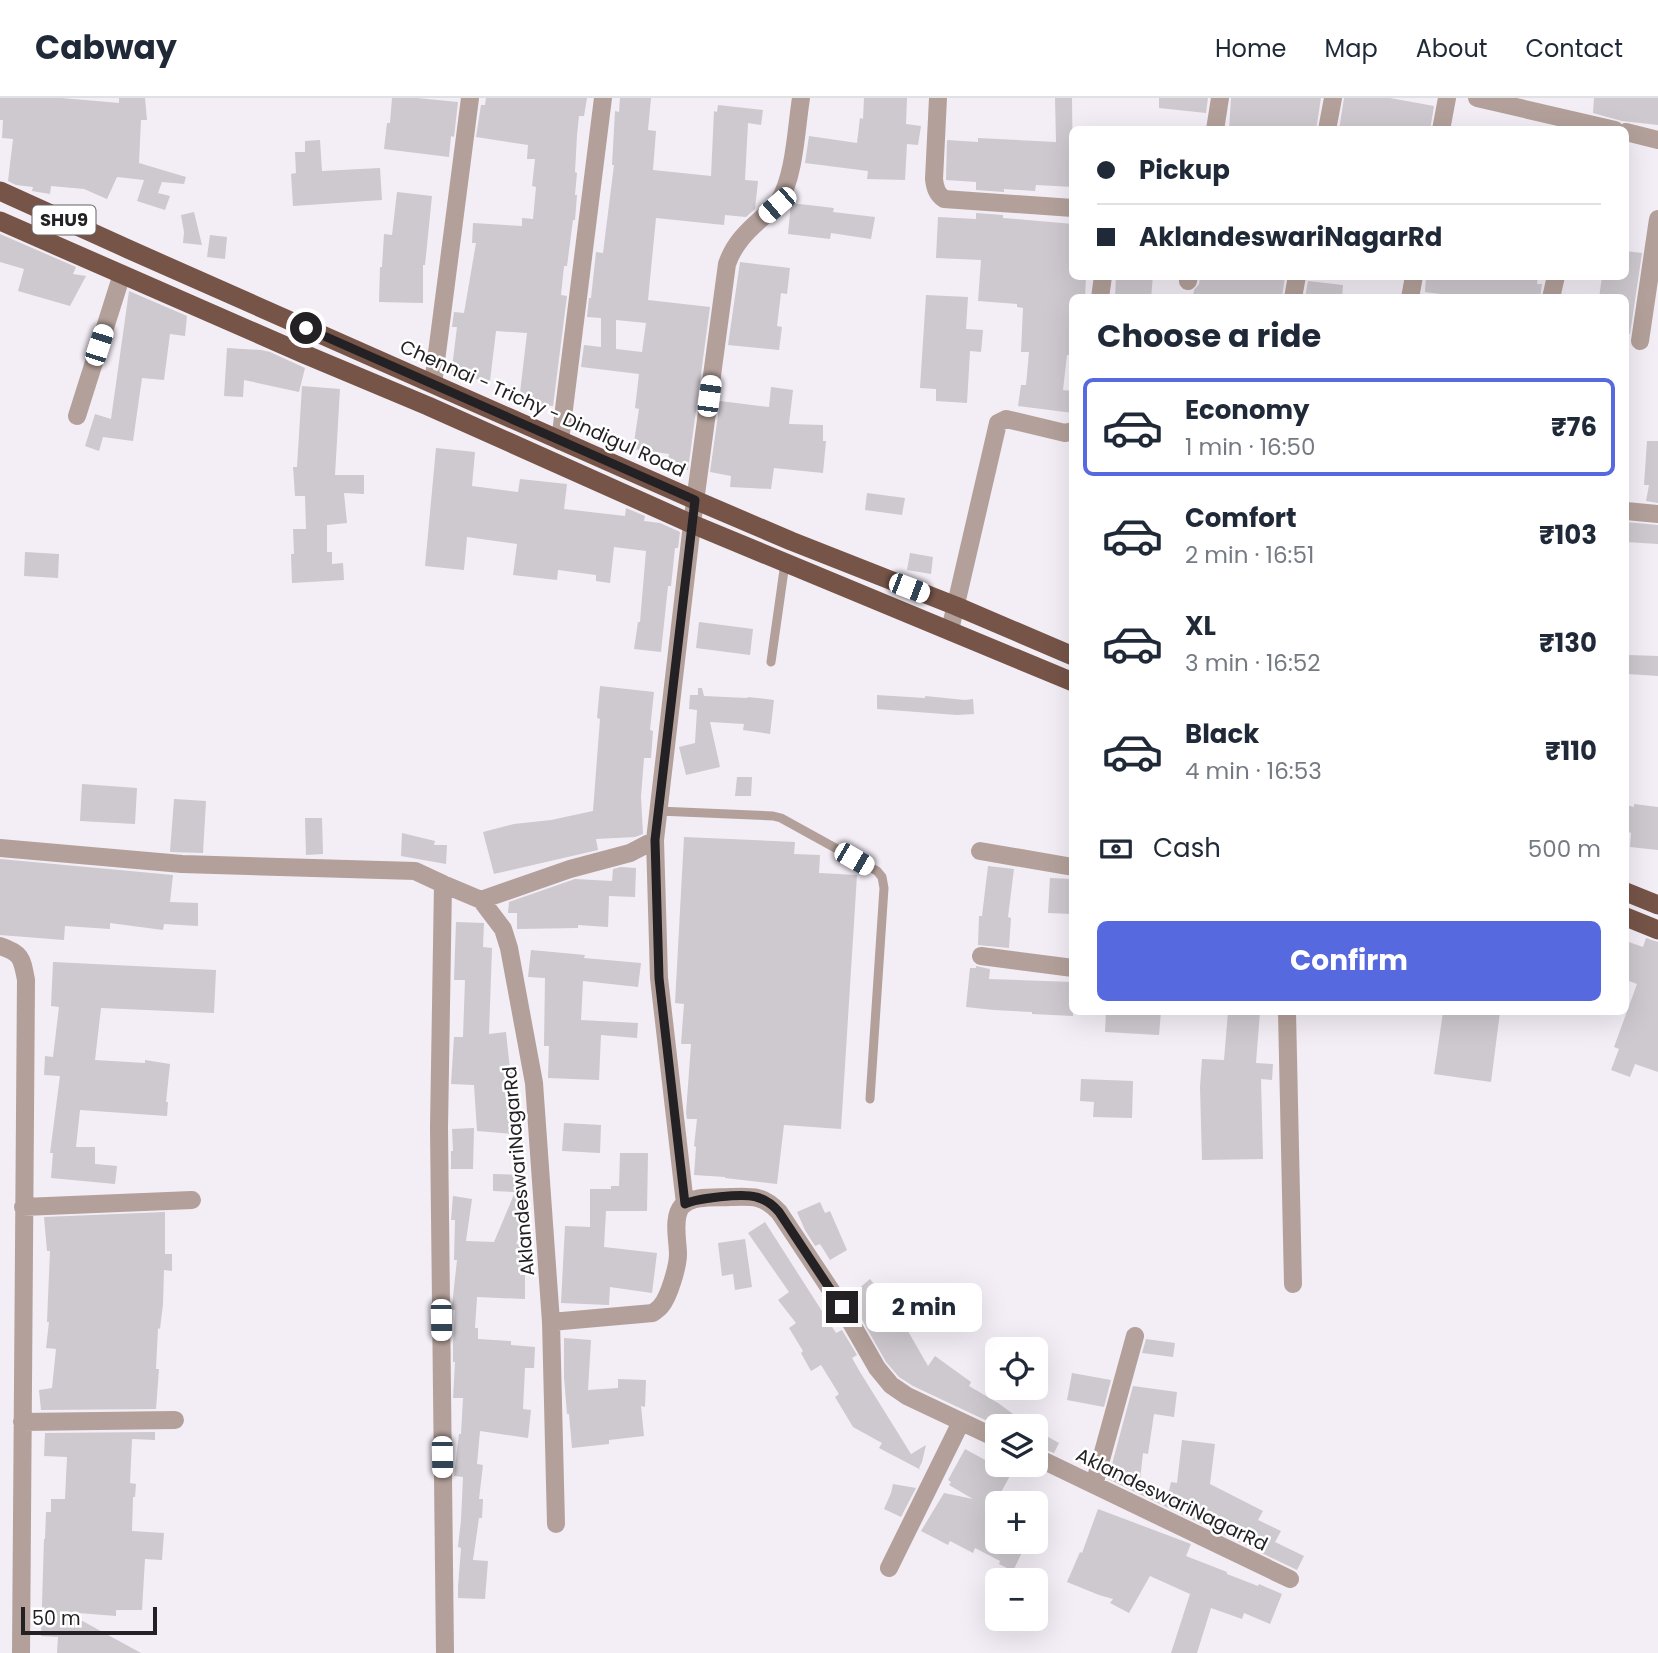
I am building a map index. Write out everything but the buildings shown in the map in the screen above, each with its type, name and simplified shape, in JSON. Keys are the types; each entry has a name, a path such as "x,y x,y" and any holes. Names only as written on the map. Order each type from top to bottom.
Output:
{"highway":[{"name":"Chennai - Trichy - Dindigul Road","path":"0,191 695,500 1069,654"},
{"name":"SHU9","path":"0,221 453,417 692,524 1069,680"},
{"path":"1629,893 1658,905"},
{"path":"1629,918 1658,930"}],"street":[{"path":"433,384 470,98"},
{"path":"560,441 603,98"},
{"path":"685,1204 659,978 655,840 658,810 695,500 727,264 732,251 745,233 777,205 784,191 791,167 801,98"},
{"path":"938,98 934,179 939,196 944,199 1069,208"},
{"path":"1216,126 1220,98"},
{"path":"1328,126 1333,98"},
{"path":"1442,126 1447,98"},
{"path":"1477,98 1585,126"},
{"path":"1629,133 1658,140"},
{"path":"1640,341 1658,219"},
{"path":"77,416 122,274"},
{"path":"950,630 998,423 1006,419 1069,432"},
{"path":"1629,511 1658,514"},
{"path":"0,848 183,864 415,871 443,893 474,897 630,853 655,840"},
{"path":"979,851 1069,866"},
{"path":"443,893 439,1142 445,1653"},
{"name":"AklandeswariNagarRd","path":"474,897 503,929 509,948 534,1083 551,1322 556,1524"},
{"path":"0,946 14,950 22,959 26,980 21,1653"},
{"path":"981,956 1069,967"},
{"path":"1287,1015 1293,1284"},
{"path":"551,1322 653,1313 662,1305 674,1277 678,1257 677,1219 681,1208 699,1199 752,1196 760,1198 779,1212 842,1307 877,1368 891,1385 907,1396 985,1433"},
{"path":"23,1207 192,1200"},
{"path":"1094,1485 1135,1336"},
{"path":"22,1422 175,1420"},
{"path":"889,1568 961,1422"},
{"name":"AklandeswariNagarRd","path":"1048,1463 1290,1579"}],"lane":[{"path":"771,662 785,563"},
{"path":"658,810 781,818 877,872 881,877 884,888 870,1099"}],"route":[{"path":"306,328 695,500 655,840 659,978 685,1204 699,1199 752,1196 768,1202 779,1212 842,1307"}]}
